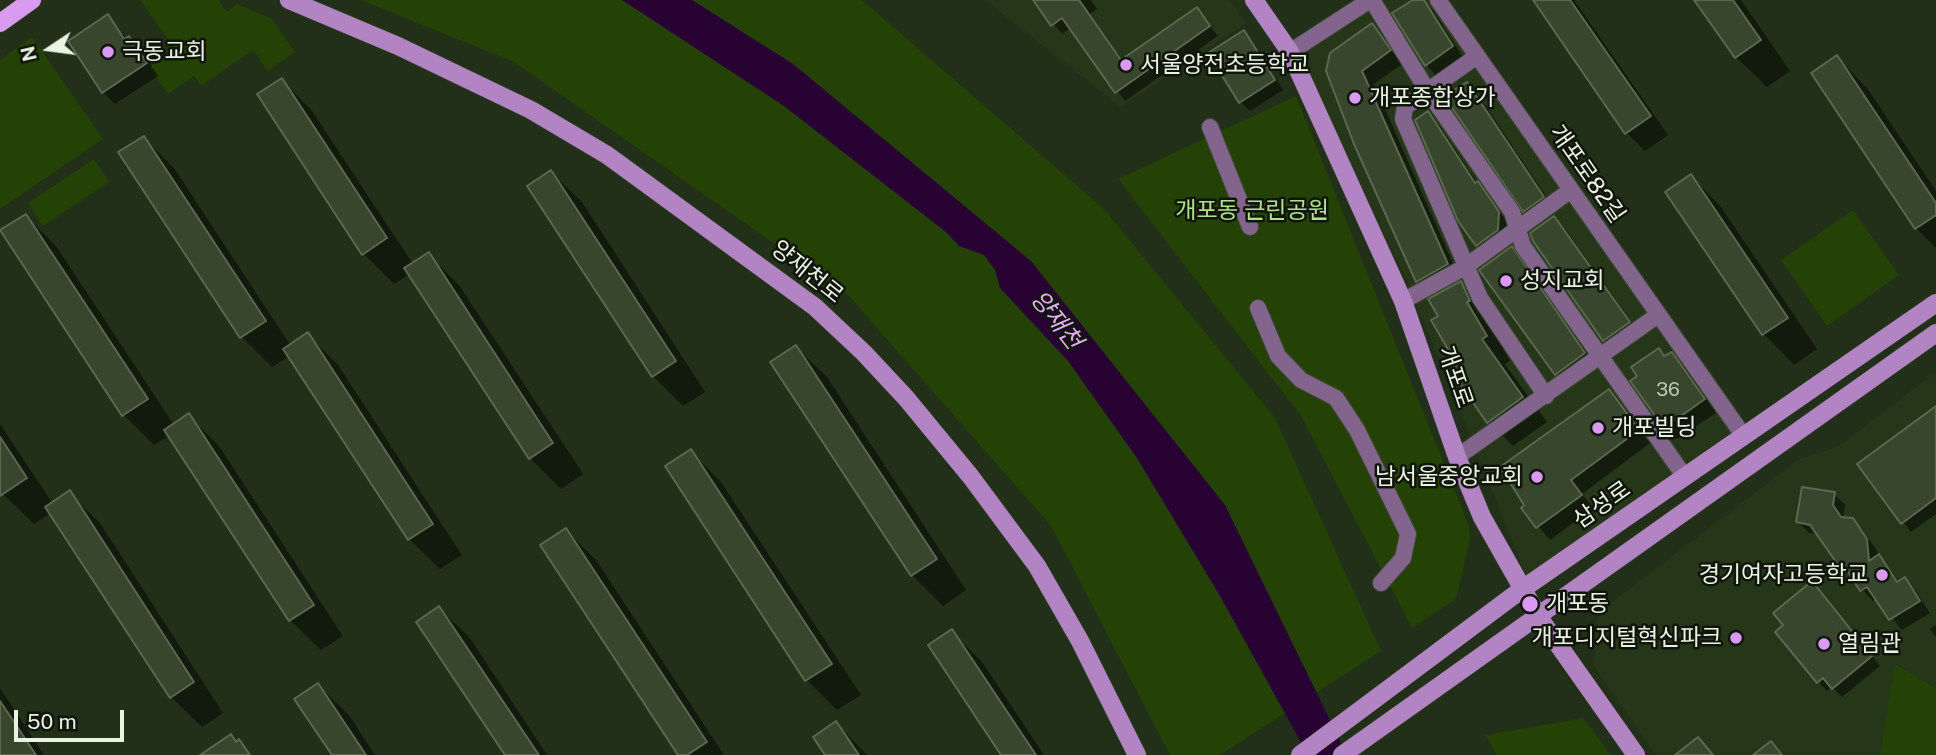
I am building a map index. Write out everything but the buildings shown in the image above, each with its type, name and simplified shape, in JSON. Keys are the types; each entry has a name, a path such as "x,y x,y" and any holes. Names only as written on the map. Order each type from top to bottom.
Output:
{"main road":[{"path":"0,23 32,0"}],"street":[{"name":"양재천로","path":"289,0 398,46 531,110 607,155 815,307 864,353 906,398 971,477 1037,566 1080,640 1135,752"},
{"name":"개포로","path":"1254,0 1290,52 1403,302 1457,457 1482,517 1521,590 1636,755"},
{"path":"1290,52 1371,0 1427,90 1512,212 1522,246 1685,477"},
{"name":"개포로82길","path":"1438,0 1743,435"},
{"path":"1477,56 1405,107 1403,118 1480,298 1546,396"},
{"path":"1210,127 1250,227"},
{"path":"1403,302 1465,267 1571,190"},
{"name":"삼성로","path":"1300,755 1521,590 1936,303"},
{"path":"1258,308 1278,356 1301,380 1336,398 1357,430 1408,534 1403,558 1381,583"},
{"path":"1457,457 1658,316"},
{"path":"1342,755 1936,333"}],"shaded area":[{"name":"서울양전초등학교","path":"985,0 1230,0 1246,23 1121,107"},
{"path":"1375,0 1435,0 1733,432 1529,582 1409,285 1297,52"},
{"name":"개포디지털혁신파크","path":"1936,372 1936,688 1896,664 1880,755 1656,755 1593,665 1598,613 1798,460 1839,446"}],"green space":[{"path":"140,0 218,0 227,12 237,4 272,19 295,52 268,71 253,50 201,86 194,76 168,94 149,67 175,49"},
{"path":"361,0 862,0 1104,209 1275,418 1381,651 1220,755 1170,755 1051,526 848,295 514,62"},
{"path":"32,37 103,139 0,209 0,60"},
{"name":"개포동 근린공원","path":"1296,96 1469,526 1470,538 1456,599 1412,628 1301,416 1118,179"},
{"path":"94,159 109,182 43,226 28,203"},
{"path":"1853,210 1899,275 1827,326 1781,260"},
{"path":"1895,664 1936,688 1936,755 1880,755"},
{"path":"1583,718 1611,755 1496,755 1486,735"}],"water":[{"name":"양재천","path":"622,0 692,0 793,64 1031,261 1225,505 1347,755 1308,755 1220,596 1137,458 1068,361 1000,288 995,270 984,255 959,246 946,232 784,106"}],"place":[{"name":"극동교회","path":"108,52"},
{"name":"서울양전초등학교","path":"1126,65"},
{"name":"개포종합상가","path":"1355,98"},
{"name":"성지교회","path":"1506,281"},
{"name":"개포빌딩","path":"1598,428"},
{"name":"남서울중앙교회","path":"1537,477"},
{"name":"경기여자고등학교","path":"1882,575"},
{"name":"개포동","path":"1530,604"},
{"name":"개포디지털혁신파크","path":"1736,638"},
{"name":"열림관","path":"1824,644"}]}
